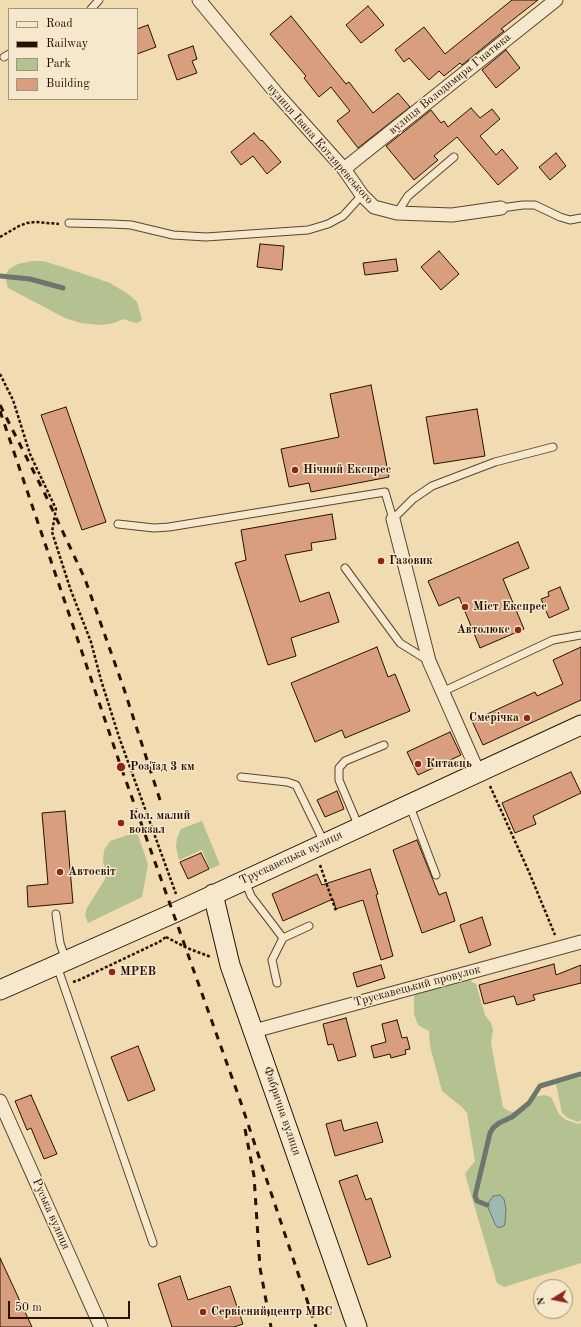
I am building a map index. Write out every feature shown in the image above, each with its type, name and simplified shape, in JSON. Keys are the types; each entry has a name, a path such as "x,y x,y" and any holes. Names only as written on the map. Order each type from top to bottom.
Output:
{"main road":[{"name":"Трускавецька вулиця","path":"0,990 409,804 484,779 581,725"},
{"name":"Фабрична вулиця","path":"213,894 230,965 357,1327"}],"street":[{"name":"вулиця Івана Котляревського","path":"199,0 277,94 344,169 362,196 374,207 397,213 452,215 501,208"},
{"name":"вулиця Володимира Гнатюка","path":"344,169 556,0"},
{"path":"393,519 429,661 442,692 484,779"},
{"name":"Трускавецький провулок","path":"254,1031 581,942"},
{"name":"Руська вулиця","path":"0,1101 101,1327"}],"lane":[{"path":"92,8 99,0"},
{"path":"397,213 408,196 454,157"},
{"path":"70,223 112,224 131,226 173,235 206,237 308,230 328,224 343,216 362,196"},
{"path":"501,208 535,205 560,218 570,220 581,218"},
{"path":"118,524 154,528 169,527 385,492 393,519 413,499 432,486 495,462 553,447"},
{"path":"345,568 400,643 429,661"},
{"path":"442,692 553,640 581,635"},
{"path":"359,827 339,780 339,768 345,761 384,745"},
{"path":"241,777 287,782 296,785 324,843"},
{"path":"409,804 436,875"},
{"path":"244,879 251,896 282,938"},
{"path":"56,914 62,963 153,1243"},
{"path":"278,983 272,960 282,938 309,926"}],"path":[{"path":"0,238 19,226 27,223 70,223"},
{"path":"0,374 13,400 30,454 56,509 52,524 52,532 70,588 91,642 119,737 176,895"},
{"path":"484,779 529,872 560,947"},
{"path":"320,864 336,911"},
{"path":"166,937 187,948 230,965"}],"green space":[{"path":"32,261 43,261 110,283 128,294 137,302 142,319 140,322 136,323 123,319 114,323 100,325 81,323 65,318 8,288 5,276 9,269 18,264"},
{"path":"202,821 220,865 210,869 202,850 179,860 176,847 177,838 181,829"},
{"path":"131,834 138,835 148,864 142,897 88,923 85,915 87,908 105,879 106,871 103,862 104,850 110,841"},
{"path":"464,980 469,980 476,984 485,1015 491,1023 493,1030 491,1043 503,1107 508,1111 518,1113 534,1097 544,1095 551,1097 559,1114 566,1120 578,1124 581,1123 581,1263 504,1287 497,1283 465,1174 475,1161 467,1113 462,1107 442,1091 430,1046 429,1031 418,1025 414,1014 414,996 418,993"},
{"path":"581,1077 581,1120 578,1122 568,1118 562,1113 556,1084"}],"water":[{"path":"500,1195 504,1199 506,1209 504,1226 498,1228 487,1205 493,1196"}],"building":[{"path":"512,0 538,0 501,29 504,31 462,65 460,63 444,76 439,71 429,80 409,58 404,62 395,50 424,27 445,54"},
{"path":"368,6 384,25 361,43 346,25"},
{"path":"291,16 346,84 349,82 373,113 398,93 410,107 358,148 337,121 350,111 331,87 319,97 304,78 306,76 270,34"},
{"path":"148,25 156,47 138,54 138,29"},
{"path":"193,46 197,59 192,61 197,73 177,80 168,55"},
{"path":"506,50 520,68 496,88 482,70"},
{"path":"471,108 480,118 492,109 500,119 480,136 496,155 502,149 518,168 498,185 457,137 434,156 438,160 414,180 386,146 431,110 441,123 444,121 448,127"},
{"path":"254,133 281,162 267,174 253,156 241,165 231,152"},
{"path":"556,153 566,166 550,180 539,167"},
{"path":"260,244 284,246 282,270 257,267"},
{"path":"439,251 459,274 441,290 421,267"},
{"path":"396,259 398,271 365,275 363,263"},
{"path":"371,385 389,477 311,492 309,483 289,487 281,449 339,437 330,394"},
{"path":"66,407 106,522 82,530 41,415"},
{"path":"477,409 485,456 434,464 426,417"},
{"path":"332,514 336,539 311,543 312,550 285,555 300,602 329,592 339,622 291,638 296,656 268,665 235,563 246,560 241,530"},
{"path":"518,542 529,568 503,579 524,629 480,648 459,597 439,606 428,581"},
{"path":"560,587 569,609 549,618 541,599 549,596 548,592"},
{"path":"377,647 388,677 395,674 410,711 345,738 342,730 315,742 291,683"},
{"path":"581,647 581,700 483,745 472,721 535,692 537,696 563,684 553,660"},
{"path":"450,732 461,755 418,775 407,752"},
{"path":"571,772 581,793 533,816 536,824 515,833 502,803"},
{"path":"337,791 344,809 325,817 317,800"},
{"path":"65,811 73,903 28,907 27,886 48,884 42,813"},
{"path":"417,840 439,895 446,892 455,921 422,933 393,850"},
{"path":"201,853 209,869 188,879 180,862"},
{"path":"370,869 378,894 376,895 393,956 381,960 363,900 336,909 333,899 283,921 272,894 317,874 322,885"},
{"path":"482,917 491,945 469,953 460,925"},
{"path":"554,964 556,975 581,965 581,983 533,995 535,1000 517,1005 514,996 484,1004 479,985"},
{"path":"381,965 385,978 357,987 353,973"},
{"path":"346,1018 356,1056 338,1061 333,1044 328,1045 323,1024"},
{"path":"397,1020 402,1038 407,1037 410,1049 405,1050 406,1054 391,1058 390,1054 374,1058 371,1046 386,1042 382,1024"},
{"path":"138,1046 155,1090 128,1101 111,1057"},
{"path":"31,1095 57,1154 44,1159 31,1128 27,1130 15,1101"},
{"path":"341,1120 344,1131 377,1122 383,1142 335,1156 326,1124"},
{"path":"357,1175 366,1200 371,1198 391,1257 368,1265 339,1181"},
{"path":"0,1258 32,1327 0,1327"},
{"name":"Сервісний центр МВС","path":"180,1276 188,1300 230,1286 243,1324 234,1327 172,1327 158,1284"}],"waterway":[{"path":"0,276 30,279 63,288"},
{"path":"487,1205 477,1201 475,1196 490,1133 493,1128 499,1123 512,1117 529,1103 540,1086 581,1074"}],"railway":[{"path":"0,405 45,494 85,579 124,689 161,803"},
{"path":"0,411 121,767 240,1100 316,1327"},
{"path":"245,1129 254,1176 260,1268 271,1327"}],"place":[{"name":"Нічний Експрес","path":"295,470"},
{"name":"Газовик","path":"381,561"},
{"name":"Міст Експрес","path":"465,607"},
{"name":"Автолюкс","path":"518,630"},
{"name":"Смерічка","path":"527,718"},
{"name":"Китаєць","path":"418,764"},
{"name":"Роз'їзд 3 км","path":"121,767"},
{"name":"Кол. малий вокзал","path":"121,823"},
{"name":"Автосвіт","path":"60,872"},
{"name":"МРЕВ","path":"112,972"},
{"name":"Сервісний центр МВС","path":"203,1312"}]}
